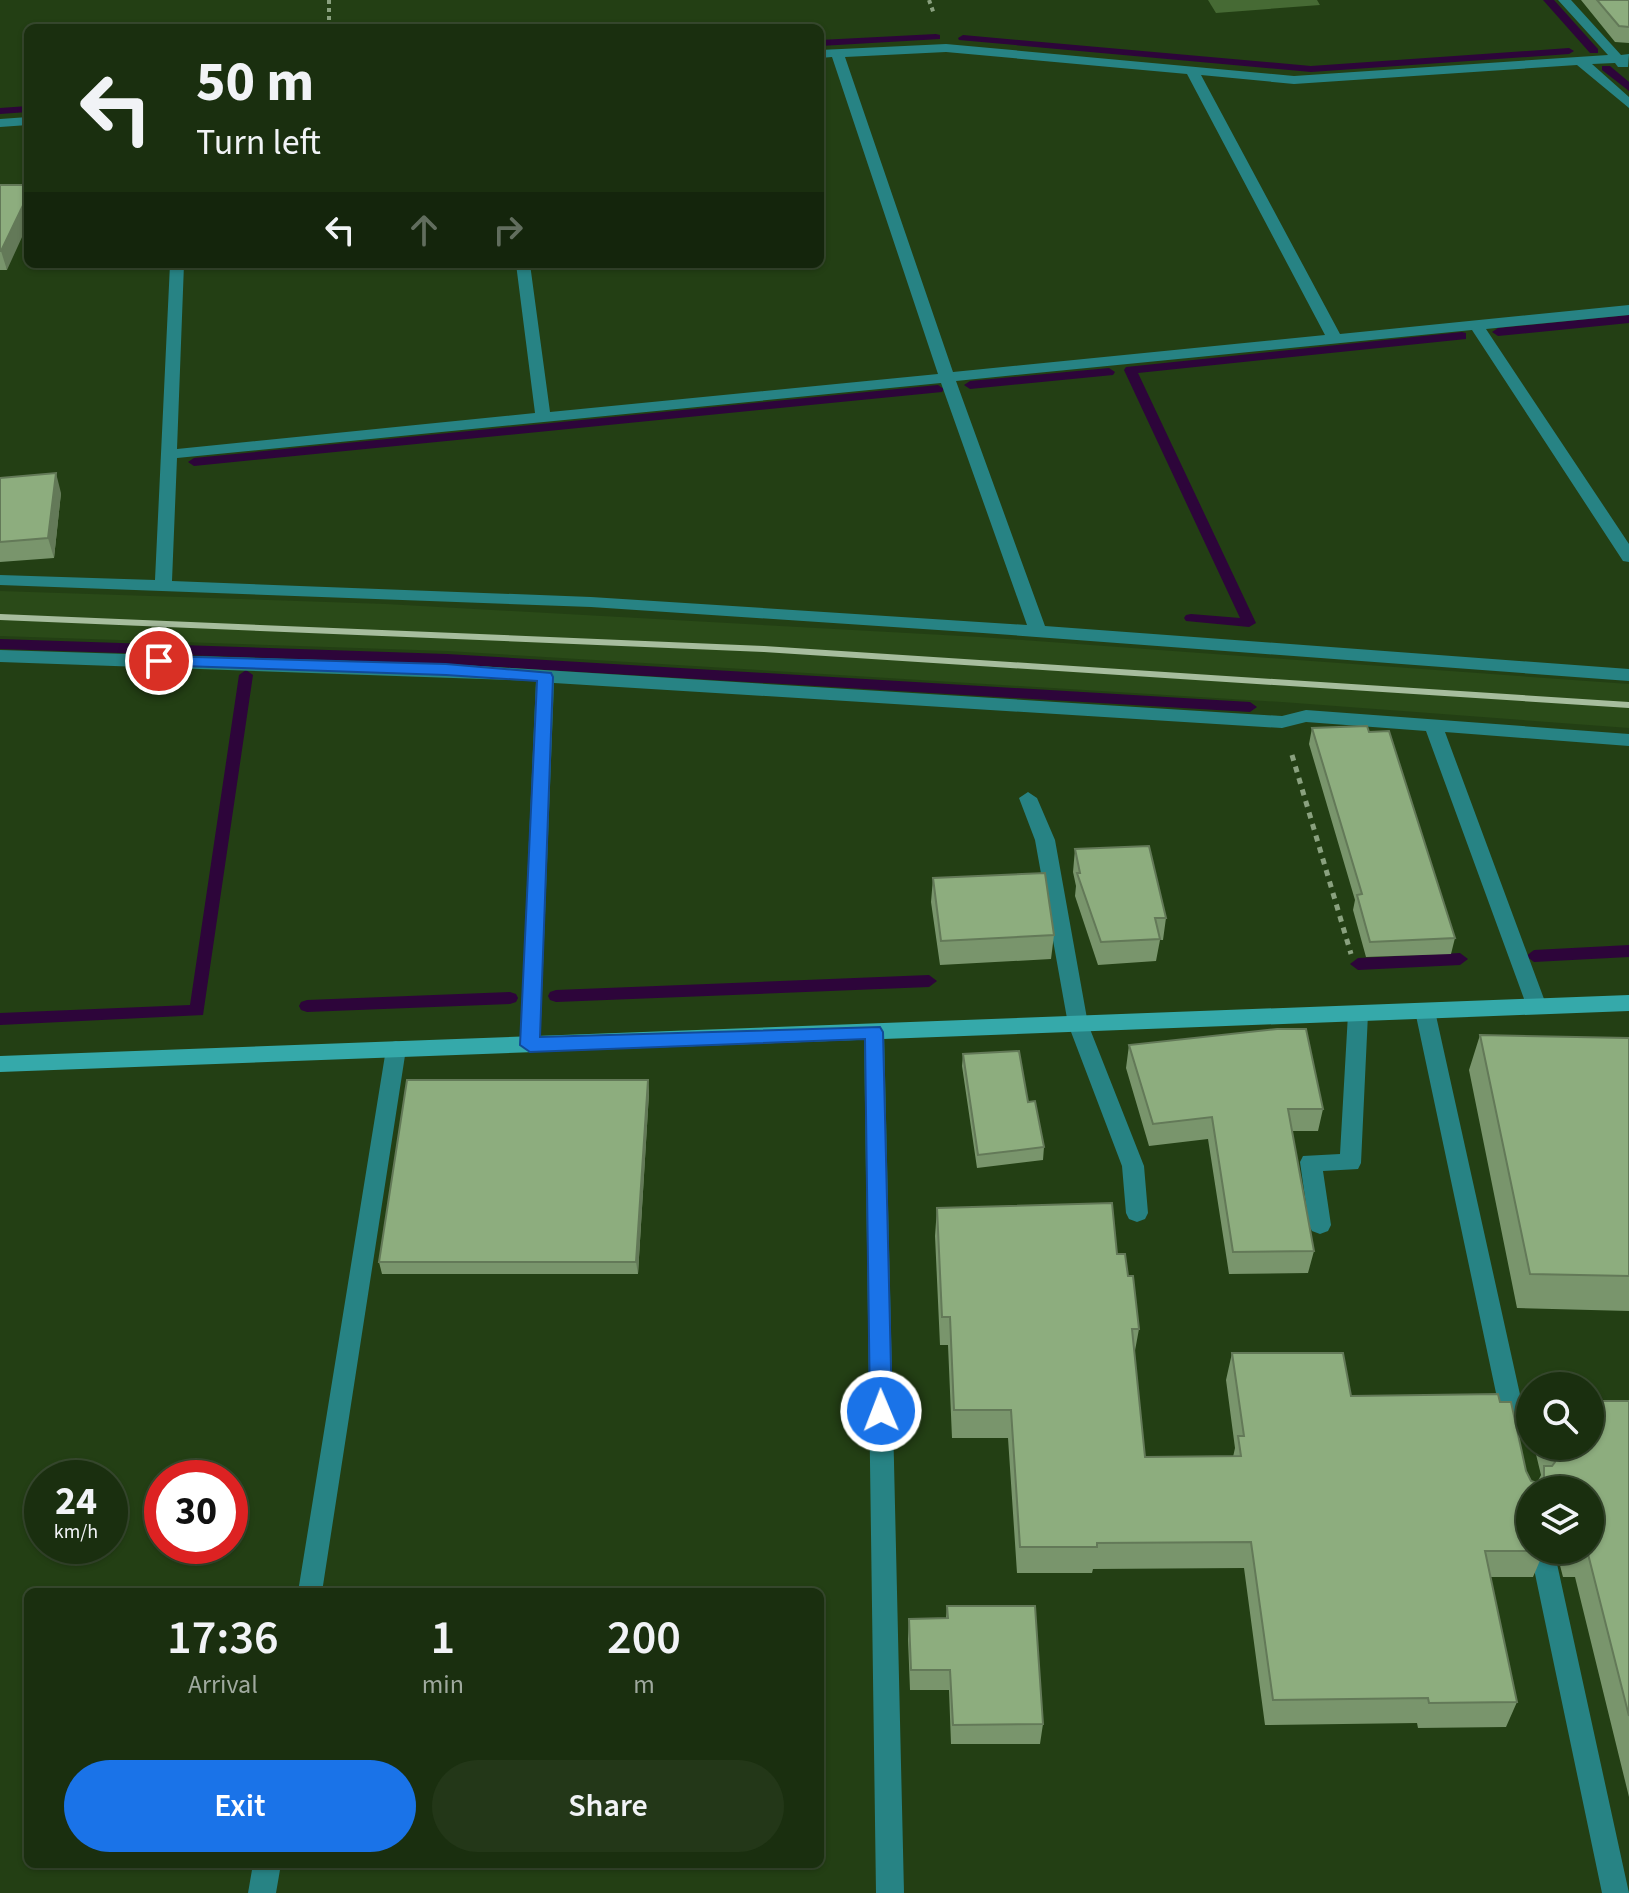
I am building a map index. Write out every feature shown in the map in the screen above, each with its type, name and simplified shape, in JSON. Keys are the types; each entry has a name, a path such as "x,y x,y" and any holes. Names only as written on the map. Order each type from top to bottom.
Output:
{"street":[{"path":"1564,0 1623,58 1629,69"},
{"path":"824,54 946,48 1294,80 1623,58"},
{"path":"837,53 947,377 1038,631"},
{"path":"1580,61 1629,104"},
{"path":"1192,71 1335,339"},
{"path":"0,123 24,121"},
{"path":"163,584 177,268"},
{"path":"524,268 543,417"},
{"path":"171,454 1629,310"},
{"path":"1476,325 1629,557"},
{"path":"0,580 591,602 1038,631 1629,675"},
{"path":"0,656 446,670 1282,722 1306,716 1629,740"},
{"path":"530,1045 545,677"},
{"path":"1433,725 1537,1007"},
{"path":"1028,798 1045,840 1078,1024 1133,1166 1137,1213"},
{"path":"0,1064 1629,1003"},
{"path":"1425,1011 1516,1432"},
{"path":"1320,1225 1311,1162 1350,1163 1358,1014"},
{"path":"874,1032 890,1893"},
{"path":"311,1588 396,1049"},
{"path":"1545,1564 1616,1893"},
{"path":"262,1893 266,1868"}],"path":[{"path":"329,0 329,24"},
{"path":"1282,722 1351,954"}],"shaded area":[{"path":"1208,0 1317,0 1320,5 1216,13"},
{"path":"0,591 386,604 980,637 1629,684 1629,728 1282,702 447,651 0,636"}],"building":[{"path":"1597,0 1629,0 1629,27 1619,26"},
{"path":"0,185 24,185 24,203 0,251"},
{"path":"56,473 48,538 0,542 0,478"},
{"path":"1367,726 1369,732 1389,731 1455,938 1370,942 1357,895 1362,894 1312,728"},
{"path":"1149,846 1166,918 1155,918 1160,939 1101,942 1077,873 1080,873 1075,849"},
{"path":"1045,873 1054,935 941,941 933,878"},
{"path":"1277,1029 1306,1029 1323,1109 1288,1109 1314,1251 1233,1252 1212,1117 1153,1124 1129,1045"},
{"path":"1480,1035 1629,1038 1629,1276 1530,1274"},
{"path":"1019,1051 1028,1102 1035,1101 1044,1147 978,1155 963,1054"},
{"path":"407,1080 648,1080 636,1262 379,1262"},
{"path":"1112,1203 1117,1254 1125,1254 1128,1276 1133,1276 1139,1329 1132,1329 1145,1457 1241,1456 1238,1436 1244,1436 1232,1353 1343,1353 1351,1396 1498,1394 1500,1402 1511,1402 1516,1425 1516,1460 1524,1460 1528,1476 1516,1476 1516,1551 1485,1551 1517,1702 1429,1703 1428,1698 1273,1700 1251,1542 1020,1547 1011,1410 954,1410 950,1317 942,1317 937,1208"},
{"path":"1604,1401 1629,1401 1629,1716 1591,1564 1604,1564 1604,1476 1544,1476 1544,1466 1552,1466 1555,1460 1604,1460"},
{"path":"947,1606 1035,1606 1043,1724 953,1725 950,1670 911,1670 909,1619 948,1618"}],"waterway":[{"path":"1548,0 1594,51"},
{"path":"824,43 936,37"},
{"path":"963,38 1311,69 1569,51"},
{"path":"1606,68 1629,88"},
{"path":"0,111 24,109"},
{"path":"1498,332 1629,319"},
{"path":"1191,618 1249,623 1130,370 1462,336"},
{"path":"970,385 1109,372"},
{"path":"194,462 938,389"},
{"path":"0,644 447,659 1250,707"},
{"path":"0,1019 197,1011 246,675"},
{"path":"1534,956 1629,951"},
{"path":"1358,964 1460,959"},
{"path":"556,996 929,981"},
{"path":"307,1006 510,998"}],"railway":[{"path":"0,617 764,649 1629,705"}],"route":[{"path":"159,661 446,670 545,677 530,1045 874,1032 881,1411"}]}
